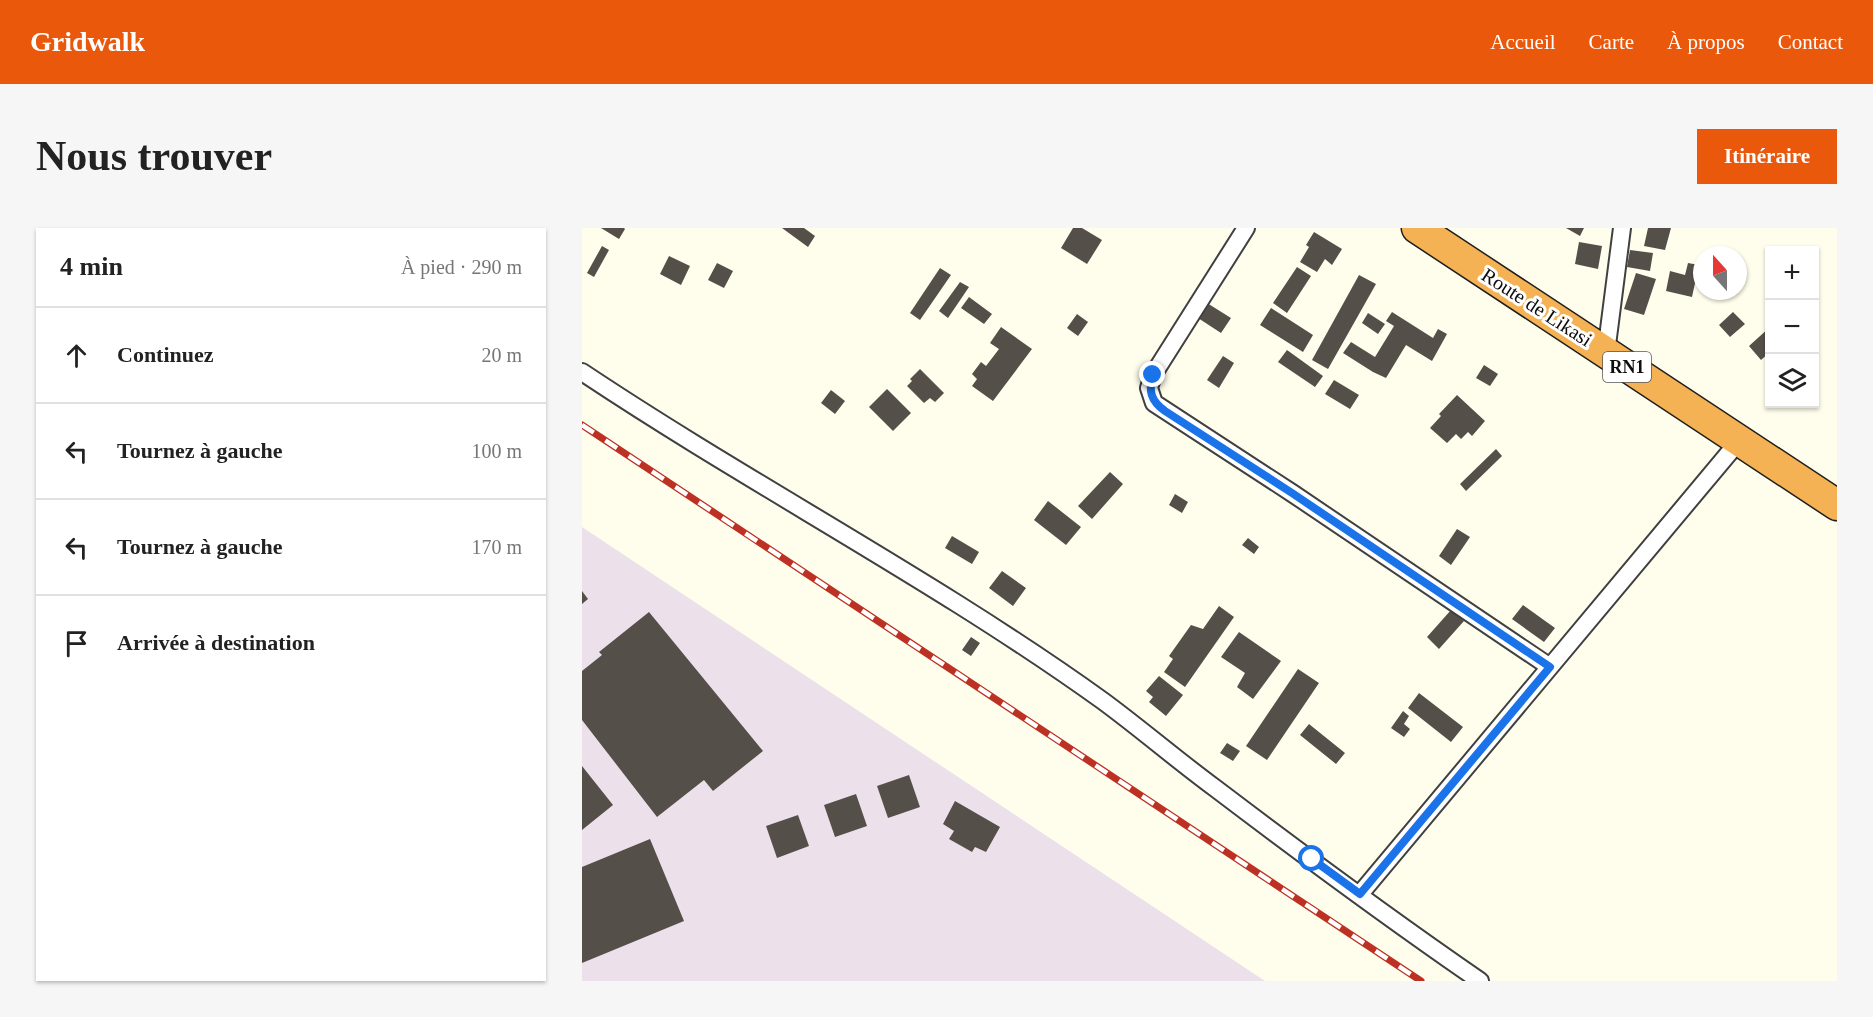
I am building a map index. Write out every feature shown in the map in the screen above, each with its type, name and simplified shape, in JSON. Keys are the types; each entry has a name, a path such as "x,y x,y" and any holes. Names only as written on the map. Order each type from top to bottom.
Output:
{"highway":[{"name":"Route de Likasi","path":"1417,228 1837,505"}],"street":[{"path":"1246,228 1153,375 1149,388 1154,403 1550,667"},
{"path":"1606,353 1622,228"},
{"path":"582,372 644,413 813,514 1000,632 1103,702 1213,787 1480,981"},
{"path":"1360,894 1739,441"}],"shaded area":[{"path":"582,527 1265,981 582,981"}],"building":[{"path":"601,228 624,228 625,229 619,239"},
{"path":"782,228 804,228 815,236 808,247"},
{"path":"1073,228 1082,228 1102,240 1087,264 1061,248"},
{"path":"1566,228 1584,228 1580,236"},
{"path":"1648,228 1671,228 1665,250 1644,246"},
{"path":"1314,232 1342,249 1332,265 1325,259 1317,272 1300,262 1309,247 1306,245"},
{"path":"1579,242 1602,246 1598,269 1575,264"},
{"path":"602,246 609,250 594,277 587,273"},
{"path":"1630,250 1653,253 1650,271 1627,267"},
{"path":"669,256 690,266 681,285 660,274"},
{"path":"717,263 733,271 724,288 708,280"},
{"path":"1688,263 1693,264 1692,297 1666,291 1670,271 1685,275"},
{"path":"1297,267 1311,276 1287,313 1273,303"},
{"path":"940,268 951,275 920,320 910,313"},
{"path":"1636,273 1656,279 1644,315 1624,309"},
{"path":"1359,275 1376,284 1328,369 1312,360"},
{"path":"960,282 969,287 948,318 939,311"},
{"path":"969,297 992,314 984,324 961,308"},
{"path":"1207,303 1231,318 1221,333 1198,318"},
{"path":"1271,308 1313,335 1303,352 1260,325"},
{"path":"1392,312 1433,338 1438,329 1447,334 1432,361 1406,345 1386,378 1343,353 1351,342 1375,357 1394,326 1386,321"},
{"path":"1733,312 1745,324 1730,337 1719,325"},
{"path":"1368,313 1385,324 1378,334 1362,323"},
{"path":"1077,314 1088,322 1078,336 1067,328"},
{"path":"1001,327 1032,349 993,401 972,386 977,379 972,374 981,362 986,366 999,349 990,343"},
{"path":"1765,332 1765,356 1761,360 1749,346"},
{"path":"1287,350 1323,376 1315,387 1278,362"},
{"path":"1223,356 1234,363 1219,388 1207,380"},
{"path":"1484,365 1498,374 1490,386 1476,378"},
{"path":"920,369 944,393 935,402 930,398 924,403 907,386 912,381 910,379"},
{"path":"1334,380 1359,395 1350,409 1325,394"},
{"path":"887,389 911,413 893,431 869,407"},
{"path":"831,390 845,401 835,414 821,403"},
{"path":"1457,395 1485,421 1472,436 1468,432 1461,439 1456,434 1447,443 1430,428 1441,416 1439,414"},
{"path":"1496,449 1502,456 1466,491 1460,484"},
{"path":"1110,472 1123,484 1092,519 1078,506"},
{"path":"1175,494 1188,502 1182,513 1169,505"},
{"path":"1048,501 1081,527 1066,545 1034,520"},
{"path":"1457,529 1470,537 1451,565 1439,556"},
{"path":"952,536 979,552 972,564 945,548"},
{"path":"1248,538 1259,547 1254,554 1242,545"},
{"path":"1002,571 1026,588 1013,606 989,588"},
{"path":"582,591 588,599 582,604"},
{"path":"1523,605 1555,628 1544,642 1512,619"},
{"path":"1219,606 1234,617 1185,687 1164,672 1173,659 1169,656 1191,625 1203,629"},
{"path":"1451,610 1464,621 1439,649 1427,637"},
{"path":"649,612 763,751 713,791 704,780 657,817 582,720 582,671 602,655 599,652"},
{"path":"1239,632 1281,661 1253,699 1237,687 1245,673 1221,657"},
{"path":"971,637 980,643 971,656 962,650"},
{"path":"1298,669 1319,683 1267,760 1246,746"},
{"path":"1159,676 1183,695 1166,716 1149,702 1153,697 1146,691"},
{"path":"1419,693 1463,727 1451,742 1408,708"},
{"path":"1403,711 1409,716 1404,724 1410,729 1404,737 1391,728"},
{"path":"1309,724 1345,753 1336,764 1300,735"},
{"path":"1227,743 1240,751 1233,761 1220,753"},
{"path":"582,766 613,805 582,830"},
{"path":"909,775 920,807 888,818 877,786"},
{"path":"856,794 867,826 835,837 824,805"},
{"path":"955,801 1000,827 986,852 975,847 972,852 949,839 954,831 943,824"},
{"path":"798,815 809,846 777,858 766,826"},
{"path":"650,839 684,921 582,963 582,867"}],"railway":[{"path":"582,425 1421,981"}],"route":[{"path":"1153,375 1149,388 1154,403 1550,667 1360,894 1312,859"}]}
